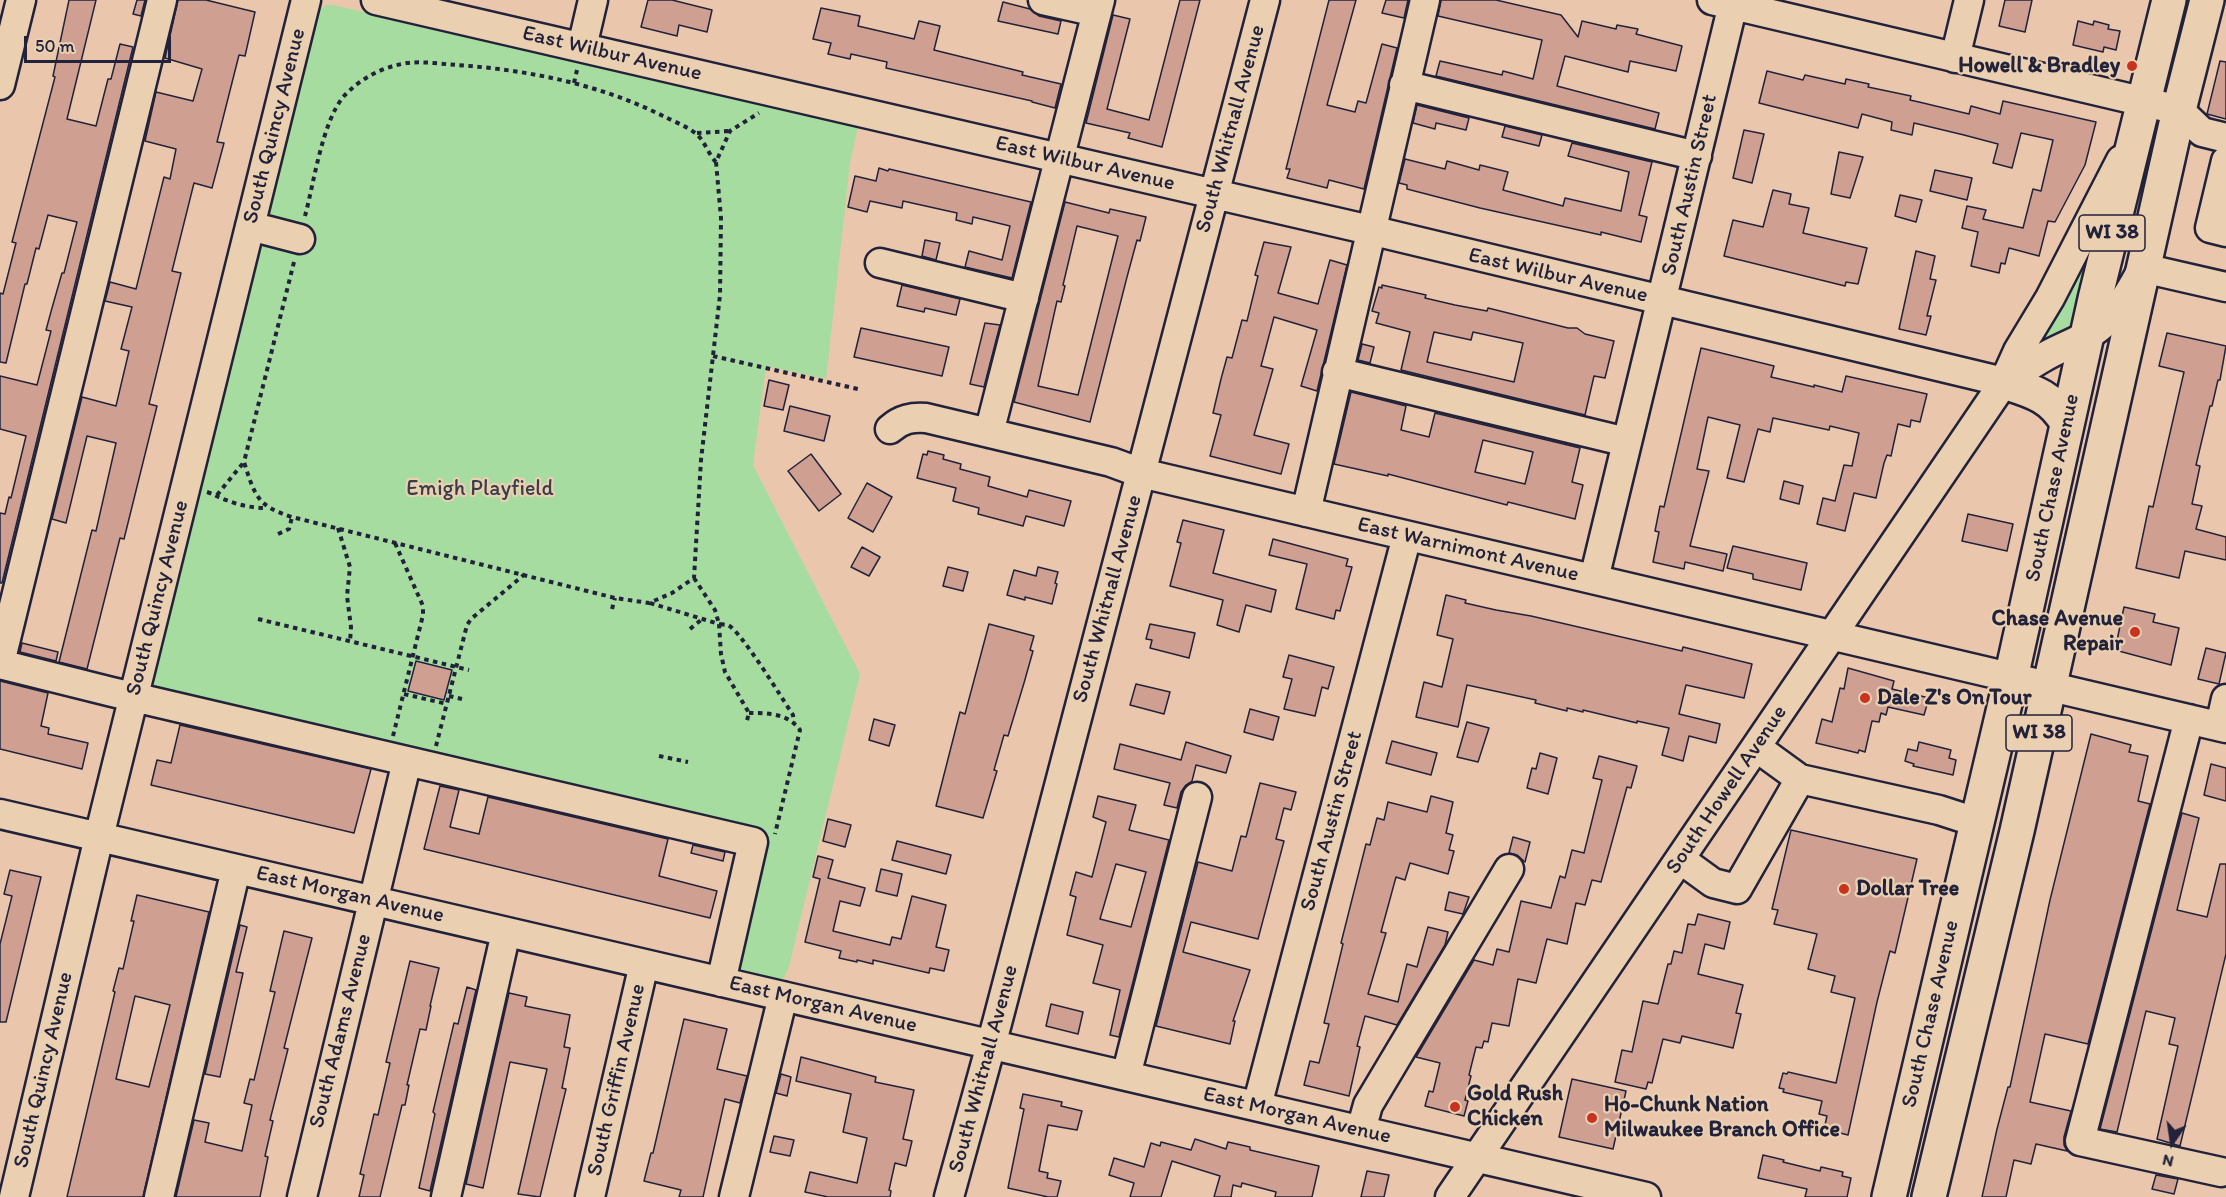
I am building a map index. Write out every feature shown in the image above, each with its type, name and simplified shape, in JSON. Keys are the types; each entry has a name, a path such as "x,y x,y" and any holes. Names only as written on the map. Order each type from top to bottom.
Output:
{"main road":[{"name":"South Howell Avenue","path":"2141,116 2169,0"},
{"name":"South Howell Avenue","path":"2143,268 2207,0"},
{"name":"South Chase Avenue","path":"1888,1197 2012,678 2086,336 2141,116"},
{"name":"South Chase Avenue","path":"1929,1197 2017,831 2143,268"},
{"path":"2004,382 2034,392 2048,400 2059,408 2067,423"},
{"path":"2048,512 2088,521"},
{"path":"1976,822 2017,831"}],"street":[{"path":"0,85 21,0"},
{"path":"162,0 0,663 133,697 753,842 721,982"},
{"name":"South Quincy Avenue","path":"14,1197 133,697 306,0"},
{"name":"East Wilbur Avenue","path":"376,0 580,58 1061,158 2004,382"},
{"path":"580,58 593,0"},
{"path":"989,433 1099,6 1043,0"},
{"name":"South Whitnall Avenue","path":"949,1197 1142,473 1265,0"},
{"path":"1306,512 1425,0"},
{"path":"1955,58 1969,0"},
{"path":"1726,2 1955,58 2141,116 2179,110 2202,132 2226,138"},
{"name":"South Austin Street","path":"1594,579 1697,156 1726,2"},
{"path":"1404,86 1697,156"},
{"name":"South Howell Avenue","path":"1450,1197 2004,382 2018,351 2050,298 2141,116"},
{"path":"2226,161 2210,228 2226,232"},
{"path":"250,226 300,238"},
{"path":"880,263 1024,298"},
{"path":"2143,268 2226,287"},
{"name":"South Howell Avenue","path":"2004,382 2103,324 2118,310 2143,268"},
{"path":"1337,372 1627,442"},
{"name":"East Warnimont Avenue","path":"890,429 903,420 914,417 989,433 1111,462 1142,473 2223,727"},
{"name":"South Austin Street","path":"1257,1106 1407,536"},
{"path":"2223,727 2226,699"},
{"path":"2189,719 2080,1141 2221,1174"},
{"path":"1756,747 1800,779 1939,810 1976,822"},
{"name":"South Adams Avenue","path":"302,1197 408,761"},
{"path":"1680,859 1713,883 1737,889 1800,779"},
{"path":"1126,1076 1197,797"},
{"name":"East Morgan Avenue","path":"0,814 1638,1196"},
{"path":"159,1197 236,869"},
{"path":"1361,1131 1368,1105 1509,869"},
{"path":"446,1197 506,932"},
{"name":"South Griffin Avenue","path":"590,1197 644,964"},
{"path":"734,1197 783,996"}],"path":[{"path":"574,83 580,58"},
{"path":"217,495 244,462 327,129 344,97 367,76 385,68 409,63 486,67 574,83 603,91 642,106 697,133 730,131 759,113"},
{"path":"716,162 730,131"},
{"path":"697,133 716,162 720,208 721,277 701,460 694,578 715,610 724,672 748,713 746,724"},
{"path":"713,356 862,390"},
{"path":"244,462 253,488 266,508"},
{"path":"207,492 224,500 256,508 266,508 292,517 615,598 649,603 701,620 728,625 770,680 800,730 774,838"},
{"path":"278,534 289,529 292,517"},
{"path":"337,528 350,567 348,596 350,642"},
{"path":"395,542 423,606 423,615 404,694 408,761 433,758 467,626 471,619 525,574"},
{"path":"649,603 672,593 694,578"},
{"path":"612,609 615,598"},
{"path":"258,619 469,670"},
{"path":"690,629 701,620"},
{"path":"404,694 447,704"},
{"path":"449,696 462,699"},
{"path":"748,713 768,712 794,722"},
{"path":"659,756 688,762"}],"green space":[{"name":"Emigh Playfield","path":"326,5 858,127 850,163 826,379 766,366 753,465 860,674 789,966 783,980 736,969 765,836 149,693 317,13"},
{"path":"2089,248 2072,321 2067,328 2027,355"}],"building":[{"path":"69,0 96,0 67,119 96,126 120,44 133,47 2,583 0,583 0,513 5,514 9,497 11,498 26,436 0,429 0,376 37,385 51,331 46,330 77,222 48,215 39,249 36,248 27,284 25,284 6,363 0,362 0,293 3,294 16,243 12,242 55,77 53,76"},
{"path":"137,0 145,0 141,16 133,14"},
{"path":"178,0 206,0 255,12 245,56 239,55 217,142 224,143 212,188 194,183 172,271 181,273 149,404 157,406 124,539 120,538 87,669 59,662 92,530 96,531 116,443 87,436 66,523 52,519 82,397 116,406 129,351 121,349 132,307 105,301 110,282 136,289 164,177 170,179 176,149 145,141 156,92 193,101 202,69 165,58"},
{"path":"648,0 672,0 712,10 707,32 679,25 677,36 641,27"},
{"path":"1180,0 1200,0 1162,147 1128,138 1130,133 1086,123 1113,15 1130,19 1107,109 1149,120"},
{"path":"1329,0 1356,0 1327,105 1355,112 1358,101 1366,103 1382,44 1397,48 1364,189 1329,180 1327,188 1287,178 1290,169 1286,169"},
{"path":"1386,0 1408,0 1404,18 1382,13"},
{"path":"1441,0 1496,0 1561,15 1578,37 1582,21 1616,29 1617,25 1638,29 1636,34 1682,46 1676,71 1630,61 1628,72 1565,56 1557,86 1659,113 1655,129 1436,76 1440,61 1502,75 1503,71 1533,79 1542,40 1438,16"},
{"path":"2005,0 2032,0 2025,32 1999,26"},
{"path":"1003,2 1030,9 1039,16 1061,21 1058,34 998,21"},
{"path":"821,8 860,16 858,26 914,39 919,21 940,26 934,50 1061,84 1055,108 886,68 887,62 851,54 850,59 828,54 831,43 813,39"},
{"path":"2078,21 2093,25 2094,21 2109,25 2108,29 2120,31 2116,50 2104,47 2103,52 2073,45"},
{"path":"2220,61 2226,62 2226,119 2207,114"},
{"path":"1767,71 1803,80 1805,75 1845,84 1846,79 1869,84 1868,87 1911,96 1910,100 1969,114 1971,106 2000,114 2003,101 2096,122 2085,165 2055,222 2048,221 2039,256 2009,248 2005,264 2001,263 1999,273 1971,266 1978,232 1962,228 1967,206 1986,210 1983,219 2023,228 2033,189 2041,191 2053,140 2021,133 2012,168 1993,163 1998,144 1964,135 1914,123 1912,135 1891,130 1892,122 1862,114 1858,128 1759,103"},
{"path":"1417,105 1469,118 1466,130 1436,123 1435,129 1413,123"},
{"path":"1505,126 1542,135 1539,146 1502,137"},
{"path":"1744,130 1764,134 1752,183 1733,178"},
{"path":"1572,143 1652,162 1639,215 1647,217 1641,242 1480,208 1407,189 1407,185 1399,183 1405,159 1445,169 1447,161 1479,170 1480,165 1508,172 1503,190 1563,206 1565,198 1621,211 1629,172 1568,156"},
{"path":"1839,152 1863,157 1850,198 1831,194"},
{"path":"879,168 1031,202 1012,278 965,267 969,251 1002,260 1010,226 973,217 972,224 956,220 957,213 903,201 902,208 870,201 867,212 848,207 855,176 876,181"},
{"path":"1935,170 1972,178 1967,200 1930,191"},
{"path":"1773,190 1791,194 1789,204 1809,208 1803,233 1867,248 1858,284 1846,282 1845,286 1724,256 1733,220 1763,227"},
{"path":"1900,195 1922,200 1916,222 1895,216"},
{"path":"1065,202 1109,213 1110,209 1146,217 1140,241 1137,240 1090,422 1014,402","holes":["1077,226 1118,236 1078,395 1038,386 1057,301 1061,302 1065,286 1063,285"]},
{"path":"925,240 940,243 936,260 922,256"},
{"path":"1264,242 1291,247 1278,293 1318,304 1330,260 1347,265 1317,391 1301,386 1317,330 1274,317 1261,366 1273,369 1254,435 1289,444 1281,474 1210,456 1221,415 1213,413 1221,379 1227,357 1232,358 1242,320 1247,321 1258,276 1255,275"},
{"path":"1916,251 1935,256 1930,279 1936,280 1927,316 1931,316 1926,335 1899,329"},
{"path":"902,285 960,299 956,315 925,308 924,312 897,306"},
{"path":"1382,285 1426,295 1425,298 1455,305 1487,311 1488,308 1568,328 1577,328 1585,334 1614,341 1605,378 1594,376 1585,415 1401,370 1410,332 1376,323 1379,313 1372,311 1379,287 1382,288","holes":["1434,332 1471,340 1473,332 1523,343 1514,382 1427,362"]},
{"path":"985,323 1000,325 984,387 970,384"},
{"path":"861,328 949,347 942,376 854,357"},
{"path":"2167,333 2226,346 2220,380 2218,380 2212,406 2210,406 2196,465 2200,466 2192,504 2202,506 2196,529 2226,537 2226,560 2185,551 2179,578 2136,568 2149,506 2153,507 2184,372 2159,366"},
{"path":"1362,344 1374,347 1370,363 1358,360"},
{"path":"1701,348 1774,366 1771,377 1814,387 1814,385 1842,392 1846,376 1927,394 1920,422 1911,420 1910,427 1898,424 1891,456 1887,455 1884,463 1876,498 1854,493 1845,531 1817,524 1823,498 1835,501 1844,465 1852,466 1859,433 1830,426 1829,430 1773,418 1770,432 1758,429 1744,482 1727,478 1740,425 1708,417 1697,469 1709,471 1690,546 1727,554 1723,571 1685,562 1684,569 1653,562 1659,532 1655,531 1660,506 1664,507"},
{"path":"769,380 789,385 783,410 764,406"},
{"path":"1351,392 1406,406 1401,430 1429,437 1435,413 1580,448 1572,482 1583,485 1575,519 1508,502 1507,505 1388,474 1388,476 1334,464","holes":["1483,440 1533,452 1525,484 1475,472"]},
{"path":"790,406 830,416 824,441 784,431"},
{"path":"928,451 944,455 943,459 961,464 960,469 990,477 988,486 1027,497 1029,490 1071,501 1064,526 1026,516 1023,526 978,514 979,508 953,501 956,488 917,478 923,454 927,455"},
{"path":"811,454 841,494 819,511 788,471"},
{"path":"1784,481 1803,486 1799,504 1780,499"},
{"path":"867,483 892,497 873,532 848,518"},
{"path":"1968,514 2013,524 2007,551 1962,541"},
{"path":"1183,520 1224,530 1213,573 1276,590 1271,612 1246,605 1239,632 1217,625 1223,600 1170,586 1181,543 1177,542"},
{"path":"1273,539 1348,559 1346,566 1352,567 1340,611 1336,610 1334,619 1296,609 1307,564 1269,555"},
{"path":"1733,546 1807,563 1801,590 1753,579 1753,574 1727,568"},
{"path":"862,547 880,557 869,576 851,567"},
{"path":"948,567 968,572 963,591 943,586"},
{"path":"1038,567 1058,572 1052,604 1007,595 1014,570 1036,576"},
{"path":"1446,595 1466,600 1465,603 1496,610 1682,651 1683,647 1752,664 1744,698 1686,685 1679,714 1720,724 1716,743 1689,736 1683,761 1662,755 1669,728 1583,710 1583,712 1567,708 1567,711 1535,703 1536,700 1467,685 1458,727 1416,717 1424,682 1442,687 1453,639 1437,635"},
{"path":"2124,607 2155,614 2153,622 2179,628 2171,665 2115,650"},
{"path":"989,624 1034,636 1030,650 1033,651 1008,736 1004,735 994,770 997,771 983,818 936,806 960,712 965,714"},
{"path":"1150,624 1195,633 1189,658 1150,648 1152,640 1146,639"},
{"path":"22,643 58,652 56,661 20,652"},
{"path":"2206,648 2226,653 2219,684 2198,679"},
{"path":"1289,655 1334,667 1328,689 1322,687 1315,716 1284,709 1292,679 1283,677"},
{"path":"416,661 452,670 444,700 408,691"},
{"path":"1848,668 1894,681 1892,689 1929,698 1924,715 1888,707 1886,715 1881,713 1879,722 1872,721 1865,752 1859,750 1858,753 1816,743 1822,719 1832,722 1840,688 1844,689"},
{"path":"0,681 48,693 41,726 49,728 48,734 88,743 82,769 0,749"},
{"path":"1136,684 1170,692 1164,714 1130,705"},
{"path":"1250,709 1279,717 1273,740 1244,732"},
{"path":"874,719 895,725 889,746 869,740"},
{"path":"1467,722 1489,728 1478,762 1457,757"},
{"path":"180,725 371,769 354,833 151,785 157,760 171,763"},
{"path":"2091,734 2131,745 2129,752 2148,756 2138,801 2150,804 2088,1044 2045,1034 2030,1102 2071,1111 2064,1137 2067,1151 2036,1144 2031,1164 2014,1160 2006,1197 1982,1197 1997,1129 2008,1087 2010,1087 2050,900"},
{"path":"1392,741 1437,753 1431,775 1386,763"},
{"path":"1186,742 1231,756 1226,773 1196,765 1192,781 1181,792 1177,808 1164,805 1170,783 1114,769 1120,744 1181,760"},
{"path":"1919,742 1951,750 1949,758 1956,760 1953,775 1913,766 1914,764 1905,761 1908,749 1917,751"},
{"path":"1540,753 1557,758 1548,794 1527,788 1532,768 1536,769"},
{"path":"1599,756 1637,766 1631,788 1627,787 1601,882 1592,880 1585,905 1576,903 1567,944 1547,939 1536,983 1518,979 1509,1026 1492,1023 1488,1042 1484,1041 1482,1048 1476,1047 1469,1075 1471,1076 1465,1100 1468,1101 1464,1116 1425,1106 1429,1091 1433,1092 1440,1063 1416,1057 1474,960 1493,965 1497,949 1509,952 1521,901 1551,908 1560,876 1565,878 1572,850 1584,853 1602,780 1593,778"},
{"path":"2211,764 2226,768 2226,801 2204,795"},
{"path":"1260,783 1296,792 1291,810 1284,808 1276,839 1284,841 1258,939 1191,922 1183,952 1250,970 1233,1021 1235,1021 1230,1044 1156,1026 1198,862 1232,871 1241,836 1246,837"},
{"path":"440,786 459,790 450,827 479,834 488,797 668,839 659,876 717,891 710,918 424,849"},
{"path":"1098,796 1136,805 1129,830 1169,840 1119,1037 1110,1035 1120,990 1093,983 1103,945 1067,935 1076,897 1070,895 1076,872 1092,877 1106,822 1093,817","holes":["1116,864 1146,872 1131,927 1100,919"]},
{"path":"1431,796 1453,802 1446,833 1453,835 1449,850 1454,851 1448,874 1410,863 1405,880 1396,877 1381,932 1386,933 1368,994 1398,1002 1407,964 1417,967 1428,927 1448,932 1445,945 1397,1025 1365,1016 1357,1046 1360,1047 1349,1096 1304,1085 1310,1061 1319,1063 1329,1024 1324,1023 1343,944 1341,943 1366,844 1370,845 1377,818 1384,820 1388,802 1427,812"},
{"path":"2182,813 2199,818 2177,910 2207,917 2220,864 2226,864 2226,954 2180,1146 2157,1139 2178,1046 2169,1044 2175,1018 2146,1011 2117,1132 2100,1129"},
{"path":"828,819 851,825 845,847 823,841"},
{"name":"Dollar Tree","path":"1791,830 1917,859 1895,953 1890,951 1877,1002 1848,1135 1824,1129 1827,1116 1819,1114 1822,1101 1783,1092 1784,1089 1779,1088 1783,1073 1788,1072 1836,1083 1855,998 1831,992 1835,976 1808,969 1817,934 1774,924 1778,910 1772,909"},
{"path":"1513,837 1530,842 1525,862 1517,855 1509,853"},
{"path":"897,841 951,855 946,874 892,860"},
{"path":"693,845 725,852 723,861 691,853"},
{"path":"818,856 833,860 828,878 865,888 860,906 840,901 833,931 890,945 892,937 901,939 912,896 946,905 936,947 949,950 944,971 930,968 929,973 873,960 873,964 857,960 857,962 839,958 841,951 805,942 820,879 813,877"},
{"path":"881,869 902,874 897,896 876,891"},
{"path":"10,870 41,877 6,1022 0,1022 0,944 12,896 4,894"},
{"path":"1449,892 1469,897 1463,914 1445,910"},
{"path":"137,895 209,912 143,1197 67,1197 115,992 113,991 119,968 123,969 134,921 131,921","holes":["135,996 170,1005 149,1087 116,1079"]},
{"path":"1698,914 1730,922 1724,949 1705,944 1698,974 1743,985 1736,1013 1741,1014 1733,1048 1682,1036 1680,1043 1663,1039 1652,1083 1648,1082 1646,1089 1615,1082 1622,1050 1632,1052 1643,1001 1658,1004 1668,964 1671,964 1674,951 1682,953 1688,924 1695,925"},
{"path":"240,925 247,927 236,972 243,973 220,1077 205,1074"},
{"path":"284,931 312,938 284,1048 288,1049 270,1120 273,1121 265,1156 268,1157 260,1197 176,1197 194,1120 209,1123 205,1142 242,1151 252,1105 244,1103 250,1079 254,1080 275,992 270,991"},
{"path":"410,961 439,968 426,1030 420,1029 407,1085 409,1085 405,1105 402,1105 380,1197 359,1197 364,1175 360,1174 374,1114 378,1115 390,1063 386,1062"},
{"path":"467,987 476,990 430,1191 419,1188 435,1114 433,1112 454,1023 458,1024"},
{"path":"509,993 527,997 525,1006 570,1015 564,1047 570,1048 562,1088 566,1089 540,1197 518,1194 547,1069 510,1062 483,1188 466,1184"},
{"path":"1051,1004 1083,1012 1078,1034 1046,1026"},
{"path":"684,1019 727,1029 717,1069 747,1076 740,1103 725,1099 703,1197 679,1197 681,1190 644,1181 651,1153 653,1153"},
{"path":"801,1057 876,1077 875,1082 914,1090 903,1139 912,1141 906,1166 895,1163 889,1190 891,1191 890,1197 828,1197 805,1192 810,1172 857,1183 867,1138 843,1132 851,1094 796,1081"},
{"path":"781,1074 791,1077 787,1096 776,1093"},
{"name":"Ho-Chunk Nation Milwaukee Branch Office","path":"1572,1079 1626,1091 1613,1149 1559,1137"},
{"path":"1023,1094 1062,1102 1061,1106 1082,1111 1077,1130 1048,1125 1039,1171 1048,1173 1047,1178 1061,1181 1057,1197 1008,1188 1024,1109 1020,1108"},
{"path":"774,1136 794,1140 790,1156 770,1152"},
{"path":"1195,1139 1226,1149 1228,1142 1250,1147 1250,1150 1319,1166 1312,1197 1275,1197 1276,1192 1242,1183 1241,1187 1233,1185 1231,1197 1214,1197 1220,1176 1172,1161 1161,1197 1130,1197 1134,1183 1109,1175 1114,1158 1144,1167 1151,1143 1160,1146 1161,1142 1191,1150"},
{"path":"1763,1155 1820,1171 1821,1167 1843,1172 1842,1176 1851,1178 1847,1197 1805,1197 1807,1189 1758,1178"},
{"path":"1367,1171 1389,1175 1384,1197 1361,1197"},
{"path":"2156,1175 2178,1179 2174,1194 2152,1189"}],"place":[{"name":"Howell & Bradley","path":"2132,66"},
{"name":"Chase Avenue Repair","path":"2135,632"},
{"name":"Dale Z's On Tour","path":"1865,698"},
{"name":"Dollar Tree","path":"1844,889"},
{"name":"Gold Rush Chicken","path":"1455,1107"},
{"name":"Ho-Chunk Nation Milwaukee Branch Office","path":"1592,1118"}]}
